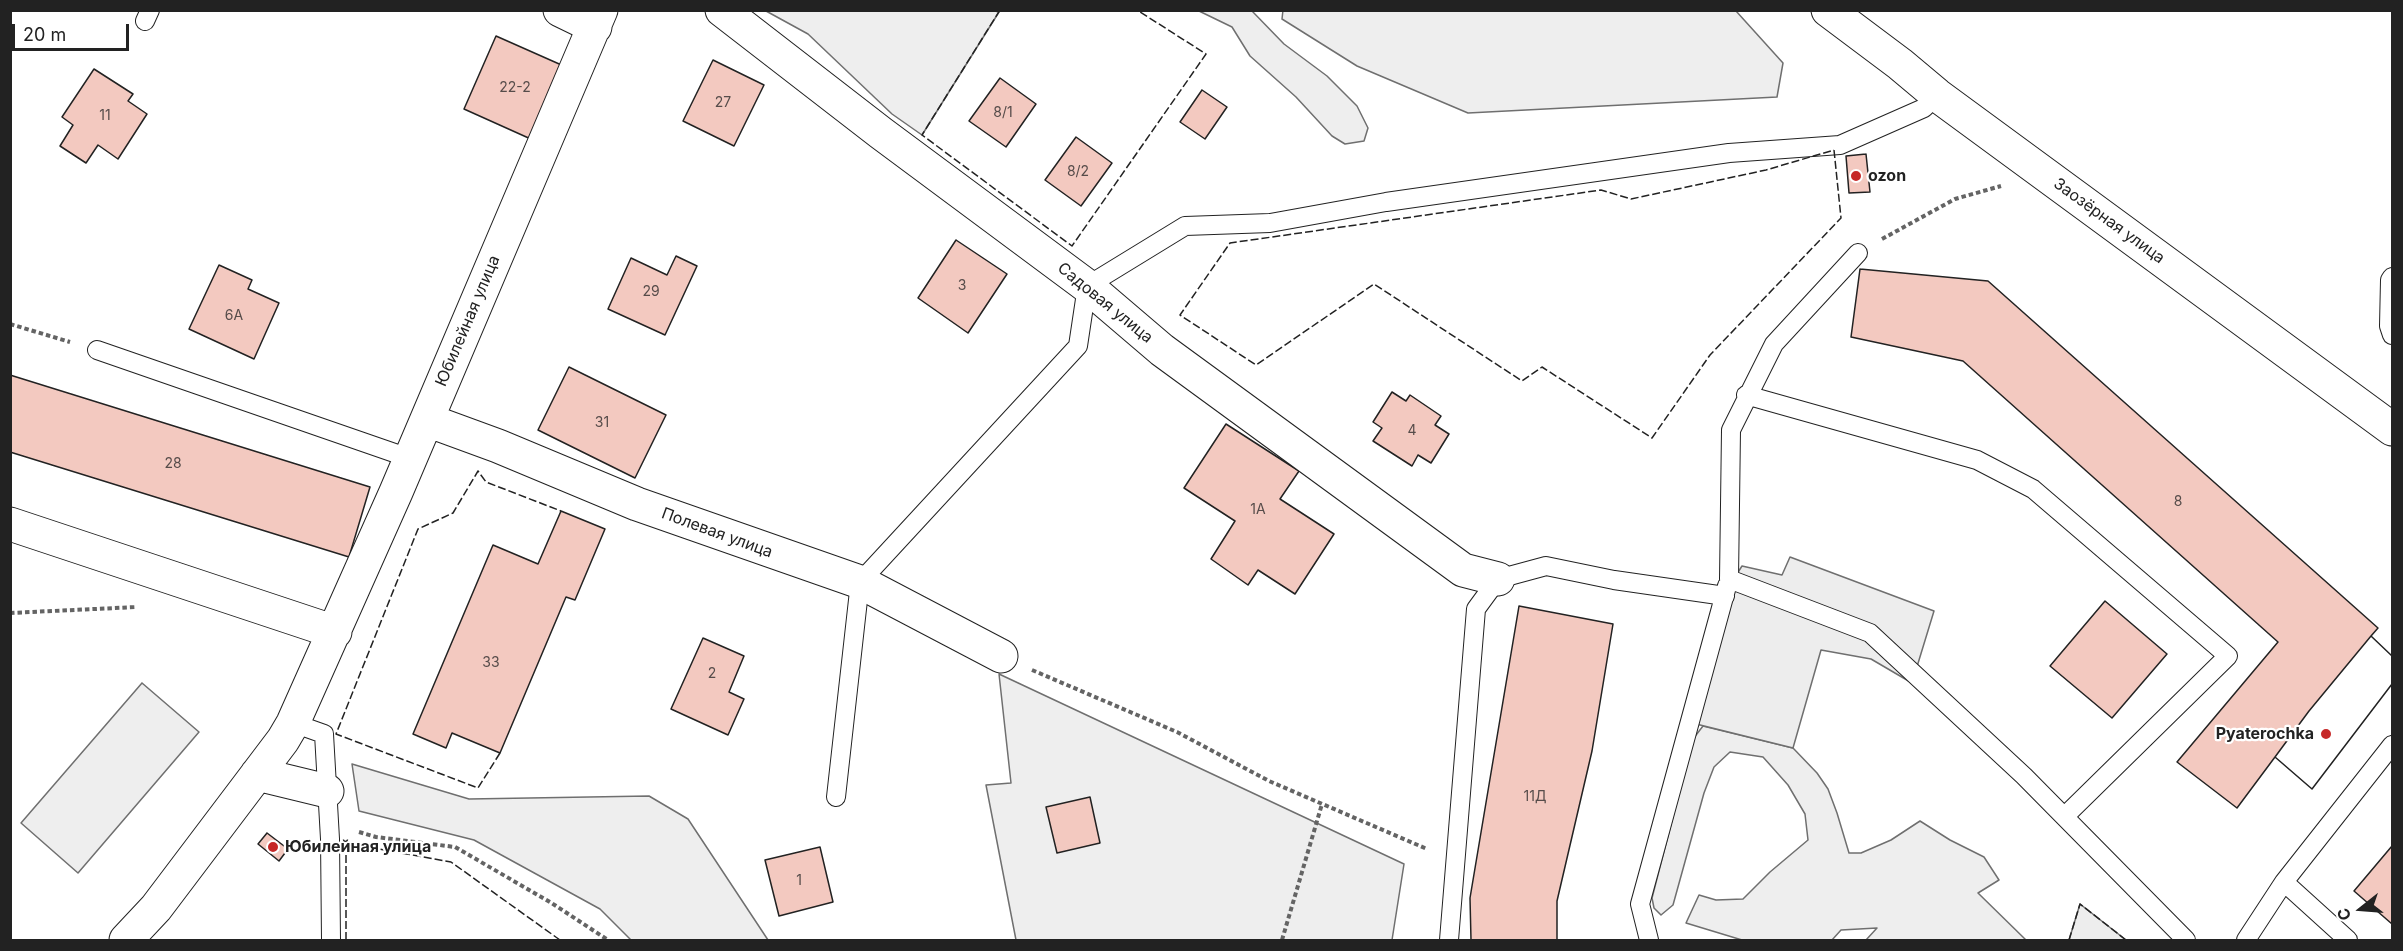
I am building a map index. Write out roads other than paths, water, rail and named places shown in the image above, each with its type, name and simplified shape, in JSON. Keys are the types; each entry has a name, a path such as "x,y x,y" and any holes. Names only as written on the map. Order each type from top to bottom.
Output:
{"street":[{"path":"560,10 598,19"},
{"name":"Садовая улица","path":"722,10 890,140 1087,286 1162,350 1463,570 1498,579"},
{"name":"Заозёрная улица","path":"1828,10 1937,95 2392,429"},
{"name":"Юбилейная улица","path":"126,940 156,908 293,723 427,420 598,19"},
{"name":"Полевая улица","path":"427,420 498,446 637,504 860,582 1001,656"},
{"path":"10,524 335,632"},
{"path":"257,774 327,791"}],"lane":[{"path":"836,797 860,582 1078,346 1087,286 1185,225 1270,223 1386,202 1729,153 1840,145 1924,108 1937,95"},
{"path":"1649,940 1640,904 1727,588 1731,430 1746,395 1774,344 1858,253"},
{"path":"2392,277 2390,280 2389,327 2392,335"},
{"path":"97,350 409,458"},
{"path":"1746,395 1977,460 2033,489 2228,656 2065,816"},
{"path":"1449,940 1476,609 1498,579 1546,566 1614,580 1727,588 1870,633 2065,816 2187,940"},
{"path":"293,723 324,734 329,824 331,940"},
{"path":"2246,940 2284,882 2392,746"},
{"path":"2284,882 2348,940"}],"place":[{"name":"ozon","path":"1856,176"},
{"name":"Pyaterochka","path":"2326,734"},
{"name":"Юбилейная улица","path":"273,847"}]}
